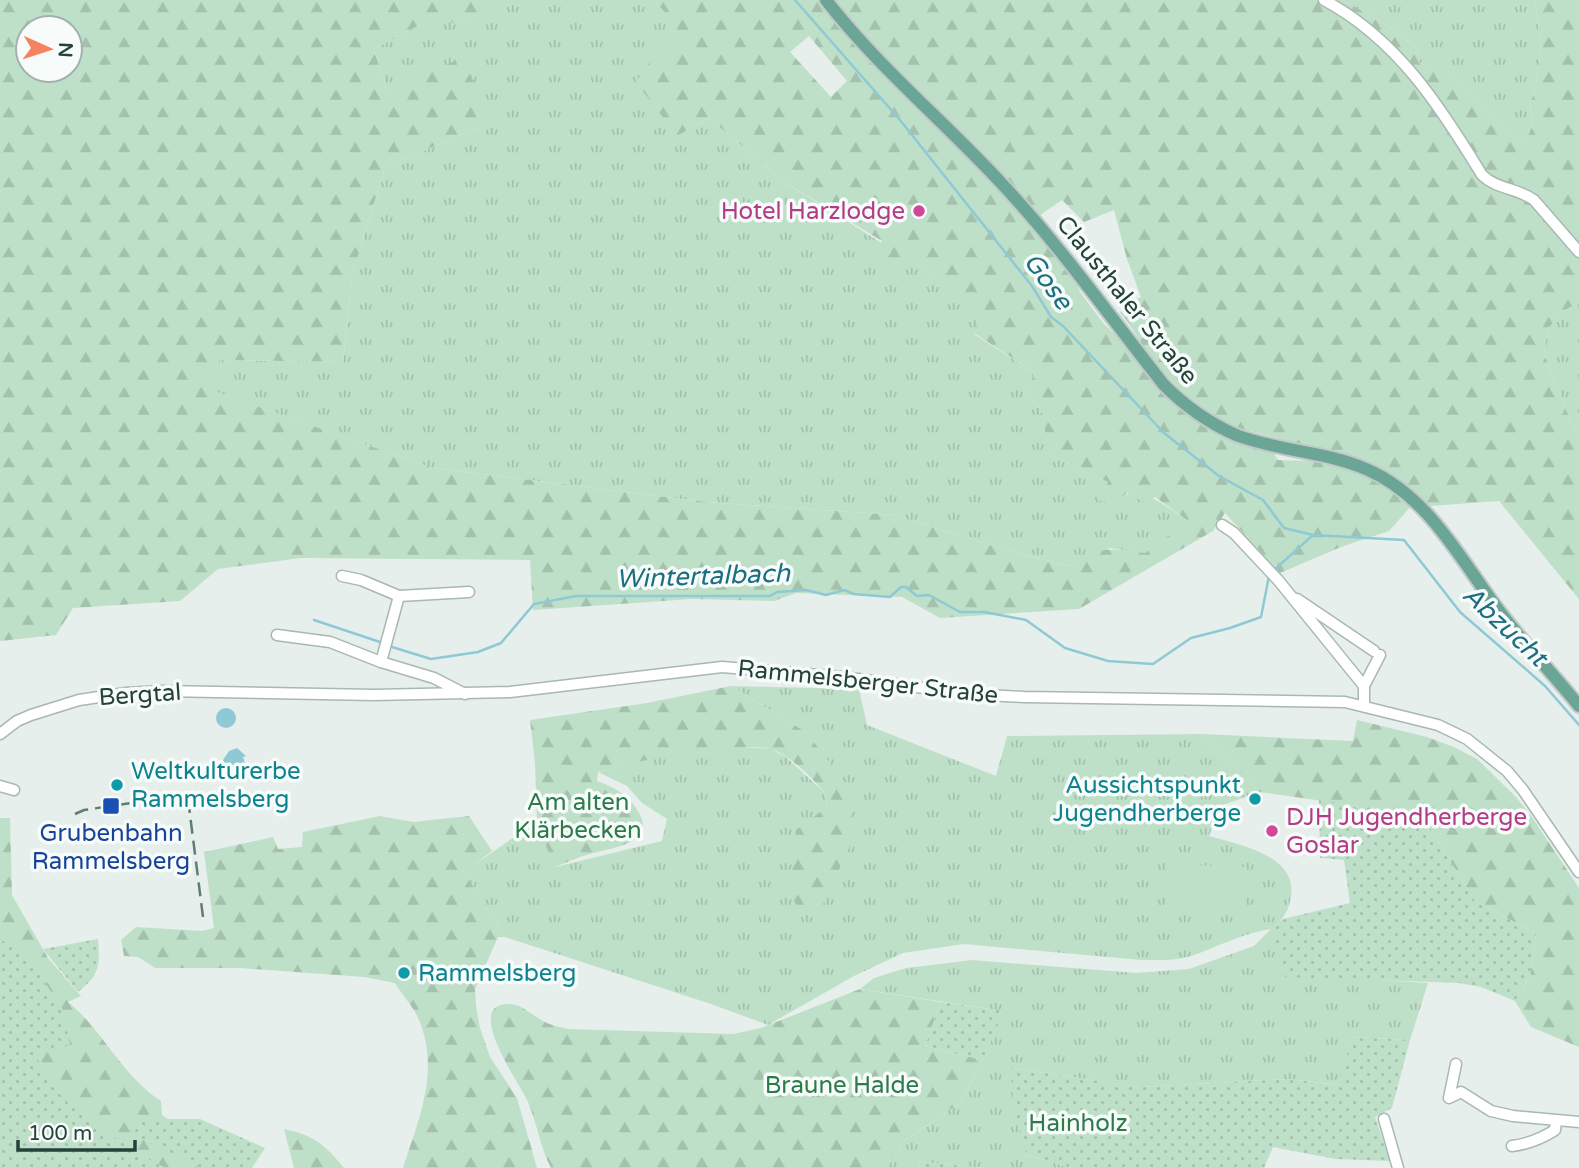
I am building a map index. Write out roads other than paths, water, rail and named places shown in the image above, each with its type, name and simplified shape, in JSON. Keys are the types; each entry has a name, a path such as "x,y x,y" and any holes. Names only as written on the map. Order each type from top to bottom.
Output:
{"main road":[{"name":"Clausthaler Straße","path":"826,0 872,55 979,159 1022,205 1164,385 1182,403 1220,428 1236,435 1349,463 1384,478 1401,489 1433,521 1509,624 1579,706"}],"street":[{"path":"1324,0 1360,23 1398,58 1436,101 1482,175 1490,183 1525,193 1579,252"},
{"path":"1222,525 1234,533 1278,580 1364,686"},
{"path":"342,576 361,580 399,596 468,592"},
{"path":"1288,593 1377,653 1364,686 1364,706"},
{"path":"382,662 399,596"},
{"path":"277,635 330,642 434,678 466,694"},
{"name":"Rammelsberger Straße","path":"289,692 510,692 722,667 832,676 968,694 1345,702 1438,725 1467,739 1507,771 1579,872"},
{"name":"Bergtal","path":"0,734 17,721 31,715 79,700 126,693 289,692"},
{"path":"0,786 14,790"},
{"path":"1456,1064 1449,1098 1461,1091 1492,1111 1579,1122"},
{"path":"1384,1119 1398,1168"},
{"path":"1512,1146 1527,1144 1546,1136 1555,1130 1556,1121"}],"water":[{"path":"226,708 233,711 236,718 233,725 226,728 219,725 216,718 219,711"},
{"path":"237,748 246,756 243,757 247,769 236,775 225,769 223,760 229,751"}],"waterway":[{"name":"Gose","path":"795,0 900,120 1032,286 1051,317 1063,326 1164,433 1219,476 1263,500 1284,528 1313,535"},
{"name":"Abzucht","path":"1273,571 1313,535 1404,540 1460,612 1545,686 1579,725"},
{"name":"Wintertalbach","path":"392,647 431,659 478,652 501,643 534,604 576,596 770,596 777,592 806,590 826,595 844,590 854,594 890,597 901,587 906,587 917,596 929,595 960,612 984,612 1026,620 1065,648 1108,661 1153,664 1191,638 1261,617 1269,576"},
{"name":"Wintertalbach","path":"314,620 380,642"}],"railway":[{"path":"75,814 84,810 166,798"},
{"path":"188,799 203,917"}],"place":[{"name":"Hotel Harzlodge","path":"919,211"},
{"name":"Weltkulturerbe Rammelsberg","path":"117,785"},
{"name":"Aussichtspunkt Jugendherberge","path":"1255,799"},
{"name":"Grubenbahn Rammelsberg","path":"111,806"},
{"name":"DJH Jugendherberge Goslar","path":"1272,831"},
{"name":"Rammelsberg","path":"404,973"}],"park label":[{"name":"Am alten Klärbecken","path":"578,816"},
{"name":"Braune Halde","path":"842,1085"},
{"name":"Hainholz","path":"1078,1123"}]}
